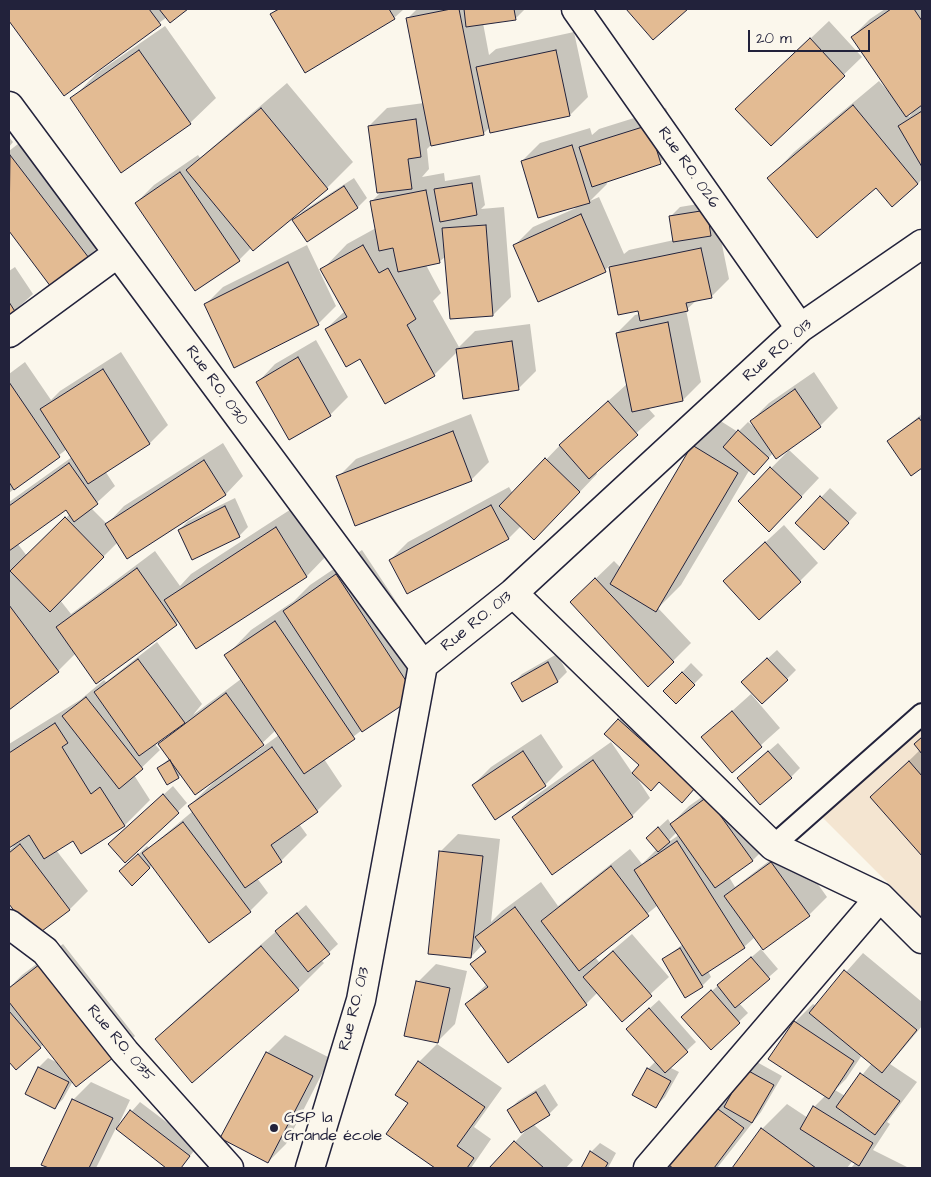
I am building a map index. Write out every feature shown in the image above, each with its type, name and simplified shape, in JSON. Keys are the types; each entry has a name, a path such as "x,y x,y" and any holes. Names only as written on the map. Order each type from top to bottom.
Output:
{"street":[{"name":"Rue RO. 026","path":"576,9 800,328"},
{"name":"Rue RO. 030","path":"9,106 423,666"},
{"name":"Rue RO. 013","path":"310,1168 361,1000 423,666 513,593 800,328 922,244"},
{"path":"9,333 118,253"},
{"path":"513,593 773,846 880,897 922,940"},
{"path":"648,1168 880,897"},
{"name":"Rue RO. 035","path":"9,924 45,951 125,1052 229,1168"}],"lane":[{"path":"773,846 922,714"}],"shaded area":[{"path":"922,704 922,917 812,807"}],"building":[{"path":"9,9 149,9 161,25 64,96 9,21"},
{"path":"159,9 188,9 170,23"},
{"path":"279,9 389,9 395,19 305,73 270,14"},
{"path":"459,9 484,135 431,146 406,18"},
{"path":"464,9 514,9 516,20 466,27"},
{"path":"626,9 688,9 653,40"},
{"path":"891,9 914,9 922,21 922,105 906,117 851,37"},
{"path":"810,38 845,76 771,146 735,109"},
{"path":"139,50 191,124 121,173 70,98"},
{"path":"556,50 570,116 490,133 476,67"},
{"path":"853,105 918,184 892,207 876,188 817,238 767,178"},
{"path":"261,108 328,189 253,251 186,170"},
{"path":"922,111 922,167 898,126"},
{"path":"416,119 421,157 408,159 412,189 377,193 368,126"},
{"path":"649,125 661,164 592,187 579,147"},
{"path":"572,145 590,203 538,218 521,161"},
{"path":"10,155 89,258 51,287 9,231"},
{"path":"180,172 240,261 195,291 135,203"},
{"path":"472,183 477,215 440,222 434,189"},
{"path":"344,186 358,208 307,242 292,220"},
{"path":"426,190 440,263 398,272 393,248 379,251 370,201"},
{"path":"707,210 711,236 673,242 669,216"},
{"path":"581,214 606,272 538,302 513,245"},
{"path":"486,225 493,316 450,319 442,228"},
{"path":"363,245 379,273 388,268 416,319 407,325 435,376 385,404 360,359 346,367 325,329 347,317 320,269"},
{"path":"701,248 712,298 686,303 688,311 640,321 638,311 618,315 609,267"},
{"path":"288,262 319,325 234,368 204,304"},
{"path":"9,302 16,313 9,318"},
{"path":"668,322 683,401 632,412 616,333"},
{"path":"512,341 519,390 463,399 456,349"},
{"path":"298,357 331,416 289,440 256,382"},
{"path":"103,369 150,444 88,484 40,409"},
{"path":"9,382 60,457 14,490 9,482"},
{"path":"795,389 821,427 776,459 750,421"},
{"path":"608,401 638,435 589,479 559,445"},
{"path":"919,418 922,422 922,468 911,476 887,441"},
{"path":"738,430 769,458 754,475 723,447"},
{"path":"453,431 472,481 355,526 336,476"},
{"path":"692,445 738,473 656,612 610,584"},
{"path":"545,458 580,492 534,540 499,506"},
{"path":"204,460 226,495 127,559 105,524"},
{"path":"69,463 98,504 74,522 66,510 9,551 9,506"},
{"path":"770,467 802,497 769,532 738,501"},
{"path":"820,496 849,523 824,550 795,523"},
{"path":"491,505 509,539 407,594 389,560"},
{"path":"225,506 240,537 192,560 178,530"},
{"path":"65,517 104,557 50,612 10,571"},
{"path":"276,527 307,577 196,649 164,600"},
{"path":"765,542 801,582 759,620 723,581"},
{"path":"137,568 177,625 96,684 56,627"},
{"path":"336,574 416,696 362,732 283,611"},
{"path":"595,578 674,662 648,687 570,602"},
{"path":"9,605 59,672 9,710"},
{"path":"275,621 355,739 304,774 224,655"},
{"path":"767,658 788,680 762,704 741,682"},
{"path":"138,659 185,723 139,756 94,692"},
{"path":"548,662 558,682 522,702 511,683"},
{"path":"682,672 695,685 676,704 663,691"},
{"path":"226,693 264,745 195,795 158,744"},
{"path":"86,697 143,769 119,789 62,716"},
{"path":"732,711 762,747 732,773 701,737"},
{"path":"618,719 695,788 682,803 659,782 651,791 632,773 639,765 604,734"},
{"path":"55,723 68,743 62,747 91,794 100,787 125,826 81,854 73,841 44,859 29,835 9,848 9,753"},
{"path":"922,737 922,754 914,744"},
{"path":"272,747 318,812 271,845 282,862 245,888 188,806"},
{"path":"523,751 546,786 495,820 472,785"},
{"path":"768,751 792,778 760,805 737,778"},
{"path":"170,760 179,778 167,785 157,768"},
{"path":"593,760 633,817 552,875 512,817"},
{"path":"909,761 922,776 922,856 870,797"},
{"path":"163,794 179,813 125,863 108,844"},
{"path":"707,797 753,861 715,888 670,824"},
{"path":"183,822 251,912 209,943 142,853"},
{"path":"658,827 670,842 658,852 646,838"},
{"path":"677,841 745,948 702,976 634,870"},
{"path":"20,844 70,910 34,937 9,904 9,853"},
{"path":"439,851 483,856 471,958 428,954"},
{"path":"138,854 150,868 132,886 119,871"},
{"path":"771,862 810,916 763,950 724,896"},
{"path":"611,866 649,916 579,971 541,921"},
{"path":"515,907 587,1005 508,1063 465,1004 488,987 470,964 486,952 475,937"},
{"path":"297,913 330,954 308,972 275,931"},
{"path":"261,946 299,990 192,1083 155,1039"},
{"path":"680,948 703,987 685,998 662,959"},
{"path":"613,951 652,996 622,1022 583,977"},
{"path":"751,957 770,979 735,1008 717,985"},
{"path":"44,961 118,1054 76,1087 9,1002 9,988"},
{"path":"844,970 917,1030 882,1073 809,1013"},
{"path":"416,981 450,988 438,1043 404,1036"},
{"path":"711,990 740,1023 711,1050 681,1017"},
{"path":"649,1008 688,1052 665,1073 626,1029"},
{"path":"9,1011 41,1048 16,1070 9,1062"},
{"path":"794,1021 854,1061 829,1099 768,1059"},
{"path":"266,1052 313,1076 268,1163 220,1138"},
{"path":"418,1061 485,1107 457,1146 474,1158 467,1168 435,1168 386,1134 408,1103 395,1095"},
{"path":"38,1067 69,1082 55,1109 25,1094"},
{"path":"647,1068 671,1081 656,1108 632,1095"},
{"path":"745,1069 774,1085 752,1123 724,1107"},
{"path":"860,1073 900,1101 875,1135 836,1107"},
{"path":"536,1092 550,1115 521,1133 507,1110"},
{"path":"72,1099 113,1118 89,1168 49,1168 41,1165"},
{"path":"711,1104 744,1128 714,1168 673,1168 667,1164"},
{"path":"813,1106 873,1143 859,1166 800,1129"},
{"path":"130,1110 190,1156 181,1168 166,1168 116,1129"},
{"path":"761,1128 816,1168 732,1168"},
{"path":"514,1141 544,1168 489,1168"},
{"path":"590,1151 608,1163 605,1168 581,1168"}],"place":[{"name":"GSP la Grande école","path":"274,1128"}]}
